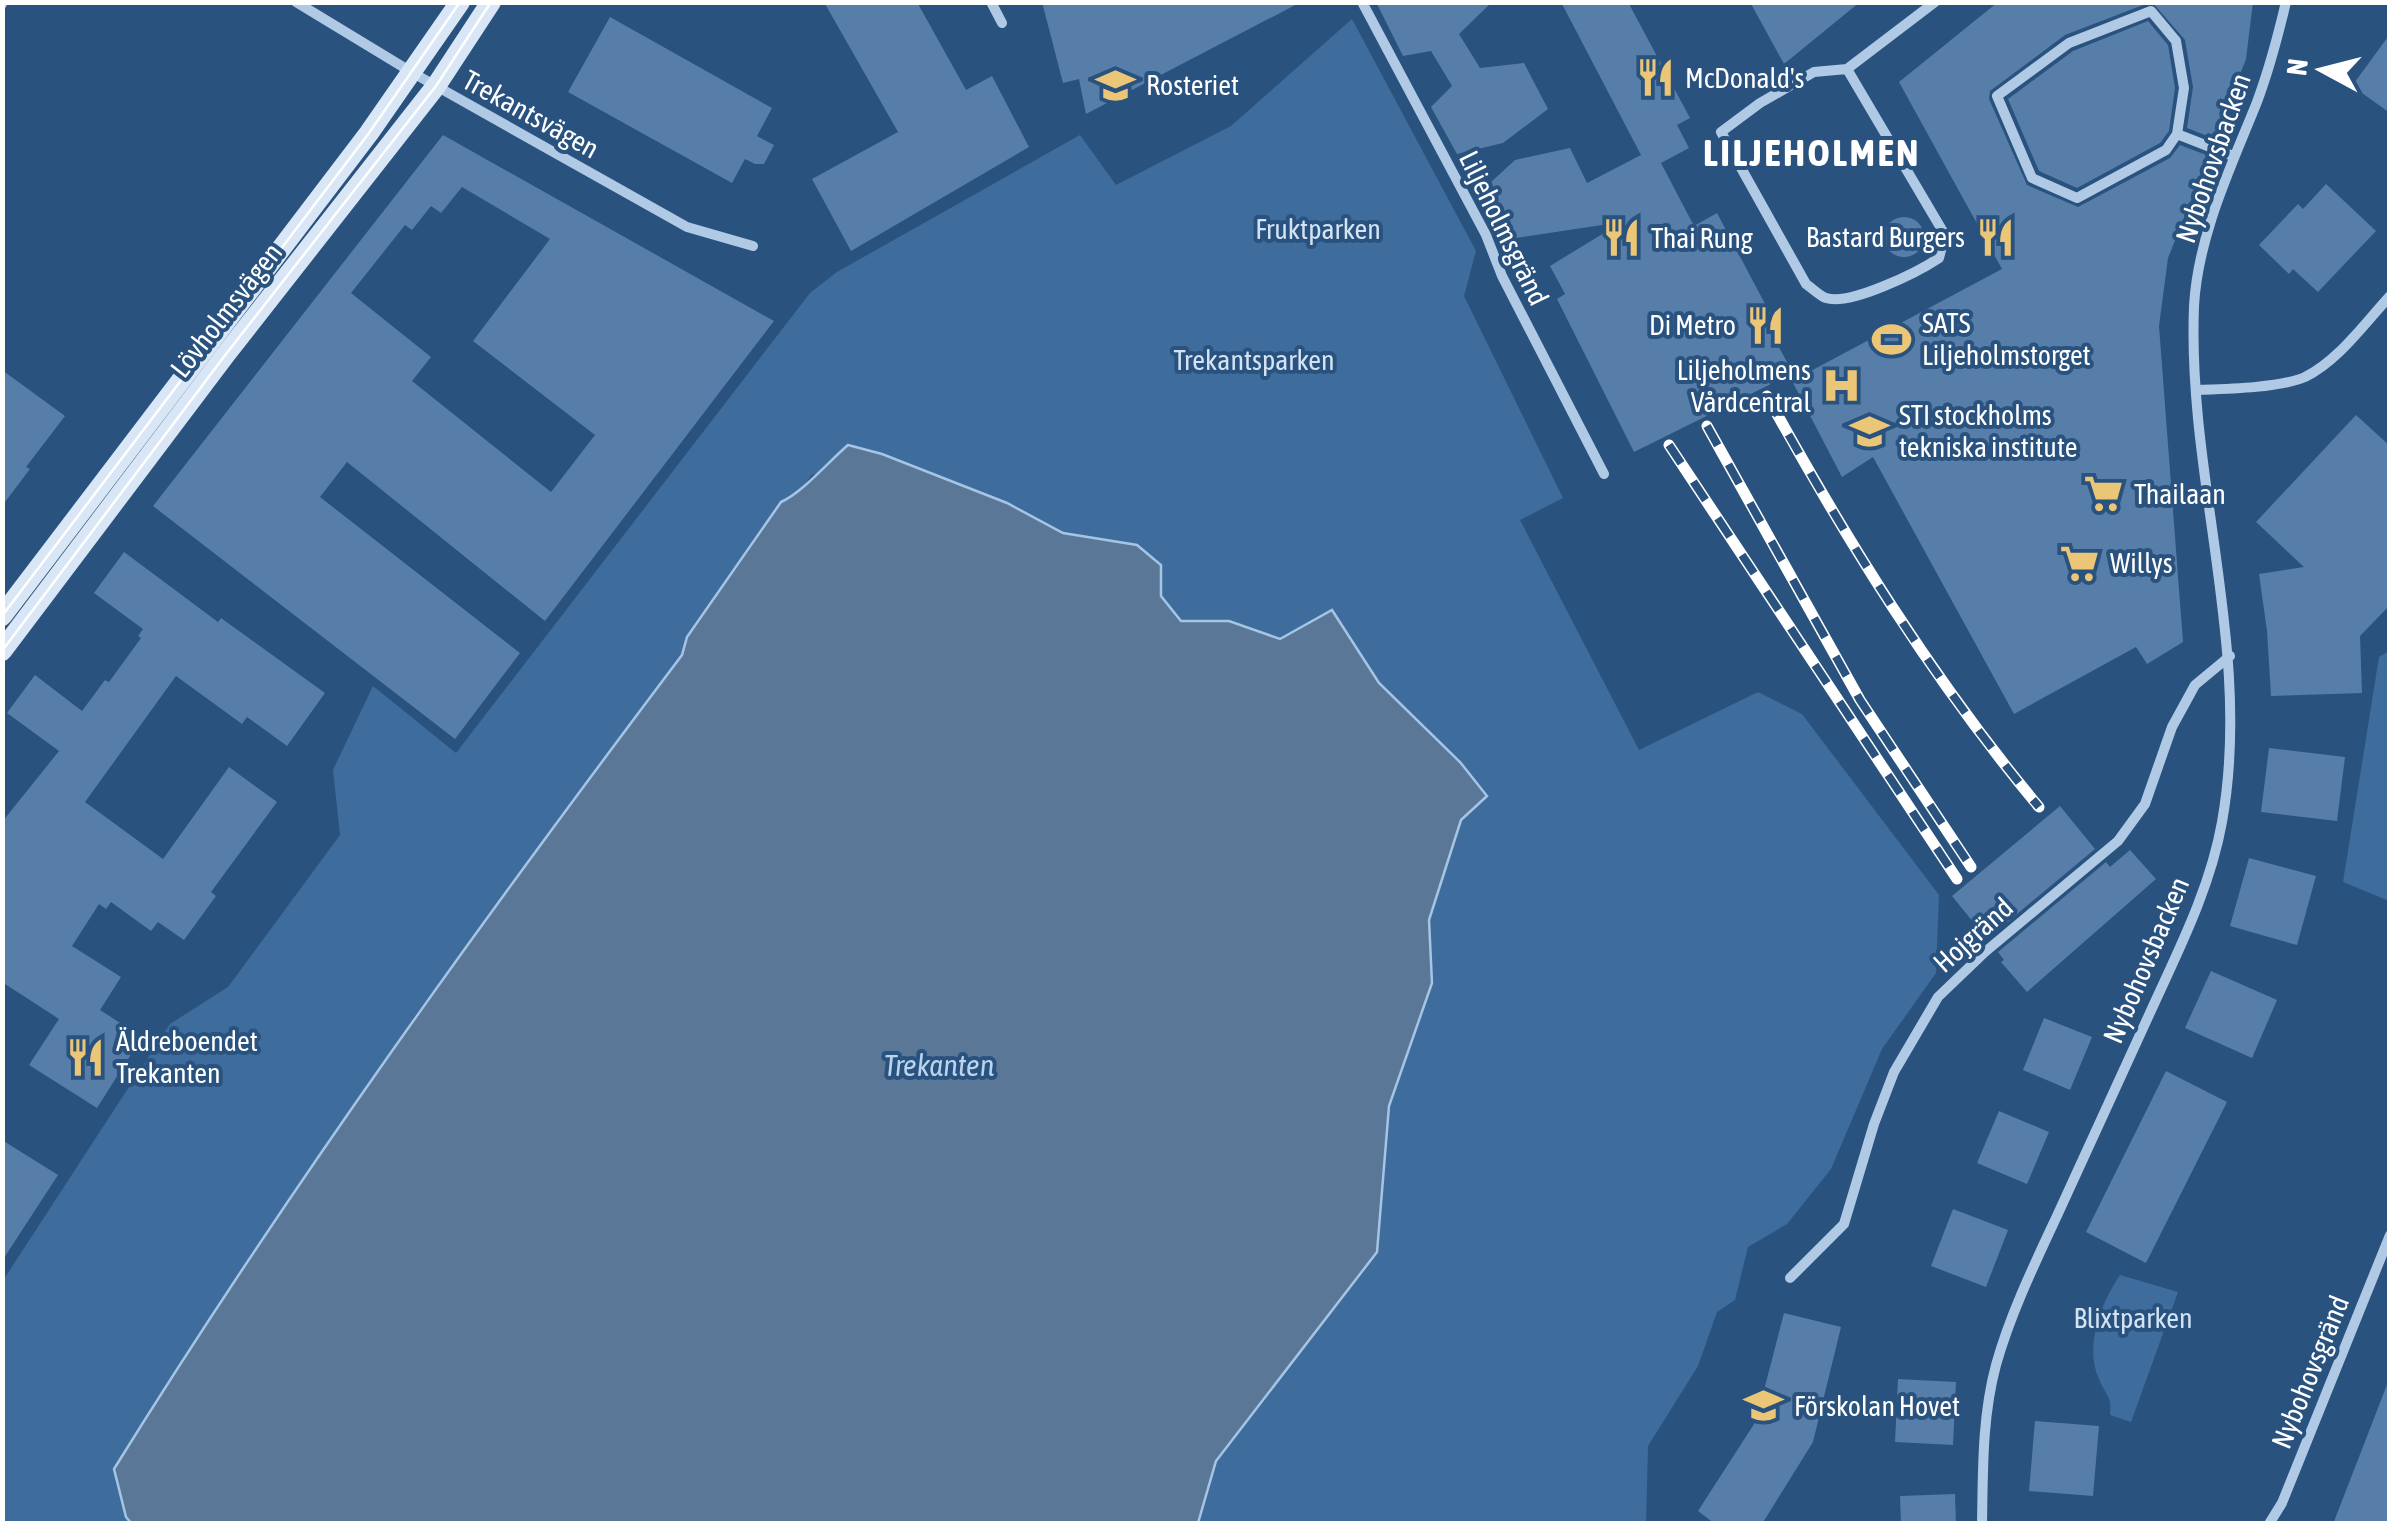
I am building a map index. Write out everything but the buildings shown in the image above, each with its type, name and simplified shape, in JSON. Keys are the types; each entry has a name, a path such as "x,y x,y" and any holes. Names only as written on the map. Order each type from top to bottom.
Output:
{"street":[{"name":"Trekantsvägen","path":"296,2 413,73 687,227 753,246"},
{"name":"Lövholmsvägen","path":"2,616 413,73 460,2"},
{"name":"Lövholmsvägen","path":"2,650 436,86 491,2"},
{"path":"991,2 1002,23"},
{"name":"Liljeholmsgränd","path":"1362,2 1486,236 1502,276 1604,474"},
{"path":"1847,69 1945,236 1938,258 1919,272 1843,299 1826,298 1806,284 1721,132 1760,103 1814,72 1847,69 1935,2"},
{"name":"Nybohovsbacken","path":"1982,1524 1984,1428 2006,1336 2196,912 2222,824 2228,766 2230,656 2197,390 2196,276 2233,156 2257,100 2286,2"},
{"path":"2152,11 2176,40 2184,88 2177,134 2166,150 2077,198 2032,178 1997,96 2070,43 2152,11"},
{"path":"2177,134 2233,156"},
{"path":"2197,390 2241,389 2304,377 2330,358 2390,296"},
{"name":"Hojgränd","path":"1790,1278 1844,1224 1894,1072 1938,996 2118,842 2146,804 2172,727 2196,685 2230,656"},
{"name":"Nybohovsgränd","path":"2269,1524 2282,1502 2390,1236"}],"green space":[{"path":"1352,19 1476,251 1464,296 1563,498 1520,520 1639,750 1758,692 1802,714 1939,895 1936,973 1882,1049 1831,1169 1787,1224 1748,1247 1735,1300 1717,1312 1698,1366 1648,1446 1646,1523 1198,1523 1216,1461 1377,1252 1389,1106 1431,983 1429,920 1461,820 1460,762 1379,683 1332,610 1280,639 1229,621 1181,621 1161,596 1161,565 1137,545 1063,533 1007,503 882,454 812,475 797,494 781,502 687,636 682,655 414,1017 126,1517 131,1523 3,1523 2,1282 170,1024 228,987 340,835 333,770 373,686 456,753 810,293 837,272 1080,135 1116,185 1231,126"},
{"path":"2389,651 2389,901 2343,882 2379,657"},
{"name":"Blixtparken","path":"2120,1275 2178,1292 2131,1422 2110,1415 2109,1399 2093,1353 2101,1312"}],"water":[{"name":"Trekanten","path":"848,445 882,454 1007,503 1063,533 1137,545 1161,565 1161,596 1181,621 1229,621 1280,639 1332,610 1379,683 1460,762 1487,796 1461,820 1429,920 1432,983 1389,1106 1377,1252 1216,1461 1198,1523 131,1523 114,1469 249,1260 461,954 682,655 687,637 781,502 807,484"}],"tram line":[{"path":"2,616 369,133 460,2"},
{"path":"2,651 226,354 436,86 491,2"}],"railway":[{"path":"1767,396 1893,608 1963,710 2039,807"},
{"path":"1707,426 1860,700 1971,867"},
{"path":"1669,445 1957,879"}],"place":[{"name":"McDonald's","path":"1655,78"},
{"name":"Rosteriet","path":"1116,85"},
{"name":"Bastard Burgers","path":"1995,237"},
{"name":"Thai Rung","path":"1621,238"},
{"name":"Di Metro","path":"1766,325"},
{"name":"SATS Liljeholmstorget","path":"1892,339"},
{"name":"Liljeholmens Vårdcentral","path":"1841,386"},
{"name":"STI stockholms tekniska institute","path":"1869,431"},
{"name":"Thailaan","path":"2104,494"},
{"name":"Willys","path":"2080,563"},
{"name":"Äldreboendet Trekanten","path":"86,1057"},
{"name":"Förskolan Hovet","path":"1764,1406"}],"district":[{"name":"LILJEHOLMEN","path":"1812,153"}],"park label":[{"name":"Fruktparken","path":"1318,229"},
{"name":"Trekantsparken","path":"1254,360"}]}
